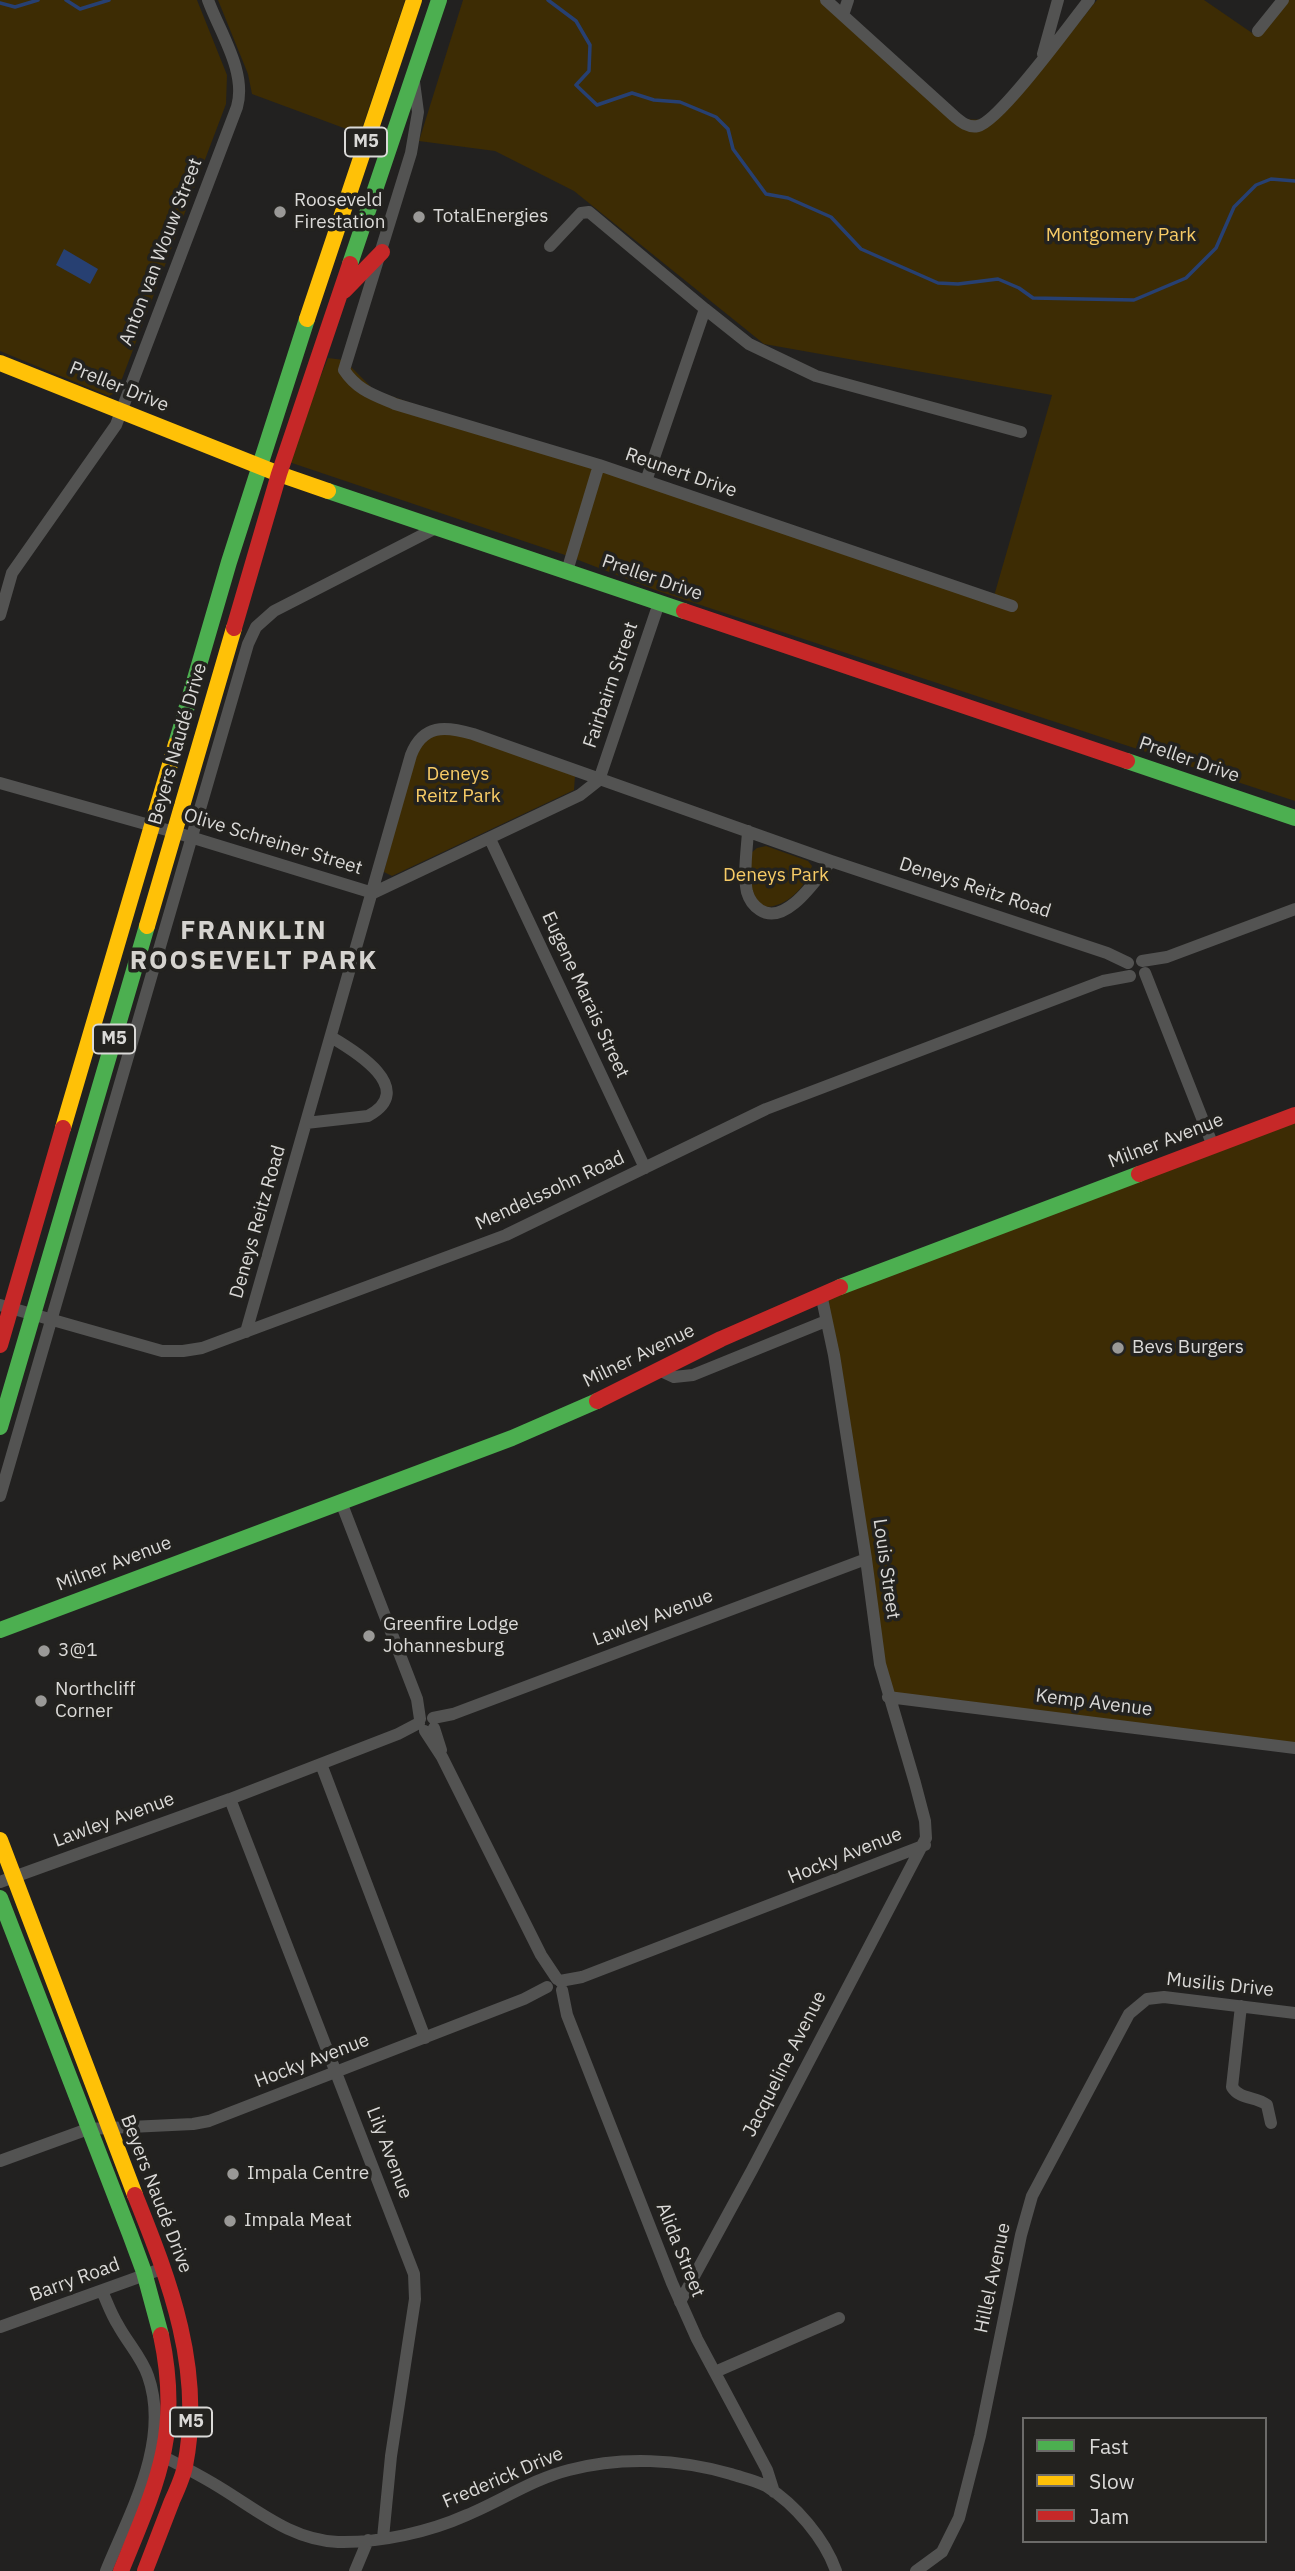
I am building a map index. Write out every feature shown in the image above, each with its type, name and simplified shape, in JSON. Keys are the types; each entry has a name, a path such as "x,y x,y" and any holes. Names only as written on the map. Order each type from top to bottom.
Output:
{"main road":[{"name":"Beyers Naudé Drive","path":"0,1345 6,1307 258,466 414,0"},
{"name":"Beyers Naudé Drive","path":"0,1427 279,474 439,0"},
{"path":"367,140 389,148"},
{"path":"339,220 362,228"},
{"path":"340,294 382,252"},
{"name":"Preller Drive","path":"0,363 279,474 1295,818"},
{"name":"Milner Avenue","path":"0,1630 512,1438 576,1411 756,1322 821,1294 1295,1115"},
{"name":"Beyers Naudé Drive","path":"0,1840 7,1879 164,2268 180,2320 188,2360 191,2419 185,2468 145,2571"},
{"name":"Beyers Naudé Drive","path":"0,1898 144,2275 159,2323 168,2372 169,2413 164,2457 121,2571"}],"street":[{"path":"825,0 962,122 974,127 994,117 1007,104 1089,0"},
{"path":"843,15 848,0"},
{"path":"1042,59 1058,0"},
{"path":"1258,31 1283,0"},
{"name":"Anton van Wouw Street","path":"0,615 6,571 110,435 240,98 238,74 208,1"},
{"name":"Beyers Naudé Drive","path":"344,370 411,153 418,112 413,78"},
{"path":"550,246 580,213 589,212 749,344 816,376 1021,432"},
{"path":"646,481 705,309"},
{"name":"Reunert Drive","path":"344,370 352,383 363,391 395,404 599,465 1012,606"},
{"path":"567,571 599,465"},
{"name":"Beyers Naudé Drive","path":"0,1496 248,644 256,627 274,611 436,528"},
{"name":"Fairbairn Street","path":"599,780 659,603"},
{"name":"Deneys Reitz Road","path":"246,1332 411,755 415,743 429,732 448,728 460,730 831,861 1107,953 1118,953 1137,968"},
{"path":"373,893 580,795 599,780"},
{"name":"Olive Schreiner Street","path":"0,783 151,825 373,893"},
{"path":"748,831 747,892 754,905 767,913 781,912 795,903 831,861"},
{"name":"Eugene Marais Street","path":"490,839 645,1168"},
{"name":"Mendelssohn Road","path":"6,1307 162,1352 191,1350 506,1235 766,1109 1103,981 1112,972 1137,968 1295,908"},
{"path":"1137,968 1154,996 1213,1146"},
{"path":"306,1123 368,1115 375,1112 384,1099 385,1083 377,1070 331,1037"},
{"name":"Louis Street","path":"821,1294 834,1355 866,1559 876,1645 888,1696 925,1821 925,1845"},
{"path":"659,1370 674,1377 692,1375 826,1321"},
{"name":"Alida Street","path":"341,1502 427,1724 541,1955 680,2302 767,2470 774,2492"},
{"name":"Lawley Avenue","path":"7,1879 230,1799 866,1559"},
{"name":"Kemp Avenue","path":"888,1696 1295,1748"},
{"path":"321,1764 425,2038"},
{"name":"Lily Avenue","path":"230,1799 411,2263 415,2299 391,2456 383,2538"},
{"name":"Hocky Avenue","path":"0,2161 88,2129 202,2123 925,1845"},
{"name":"Jacqueline Avenue","path":"680,2302 925,1845"},
{"name":"Musilis Drive","path":"1141,2002 1147,1998 1164,1997 1295,2013"},
{"name":"Hillel Avenue","path":"916,2571 942,2552 959,2518 980,2436 1021,2235 1032,2196 1123,2024 1141,2002"},
{"path":"1241,2006 1232,2087 1238,2095 1262,2101 1267,2105 1271,2123"},
{"name":"Barry Road","path":"0,2327 164,2268"},
{"path":"103,2291 117,2325 147,2373 152,2390 155,2423 144,2478 106,2571"},
{"path":"715,2372 839,2318"},
{"name":"Frederick Drive","path":"164,2457 223,2489 266,2519 296,2534 327,2541 383,2538 445,2524 542,2480 593,2465 650,2460 713,2469 752,2480 774,2492 793,2509 820,2541 836,2571"},
{"path":"355,2571 368,2540"}],"green space":[{"path":"0,0 197,0 227,75 226,104 117,392 109,396 0,351"},
{"path":"218,0 405,0 360,134 252,94 248,74"},
{"name":"Montgomery Park","path":"463,0 829,0 954,119 991,120 1039,72 1097,0 1204,0 1255,35 1283,0 1295,0 1295,801 658,591 568,556 286,461 328,358 344,360 374,390 599,469 994,596 1052,395 764,344 574,191 495,151 419,141"},
{"name":"Deneys Reitz Park","path":"448,728 575,776 574,790 392,876 384,872 415,743"},
{"name":"Deneys Park","path":"766,846 808,861 812,866 805,882 794,895 780,904 763,907 752,897 750,854 757,848"},
{"path":"1295,1115 1295,1747 888,1697 821,1294"}],"water":[{"path":"64,249 98,269 90,284 56,265"}],"waterway":[{"path":"0,3 15,7 38,0"},
{"path":"66,0 80,9 109,0"},
{"path":"548,0 576,21 590,45 589,71 576,85 597,105 632,93 654,100 680,102 716,117 728,129 733,149 766,194 788,198 831,217 861,249 938,283 958,284 998,279 1019,288 1033,298 1134,300 1186,278 1216,248 1234,207 1256,185 1271,179 1295,181"}],"traffic: fast":[{"path":"350,264 439,0"},
{"path":"176,744 229,562 307,319"},
{"path":"328,491 684,611"},
{"path":"1127,761 1295,818"},
{"path":"0,1427 147,926"},
{"path":"840,1287 1139,1174"},
{"path":"0,1630 512,1438 597,1401"},
{"path":"0,1898 130,2234 144,2272 161,2335"}],"traffic: slow":[{"path":"307,319 414,0"},
{"path":"0,363 328,491"},
{"path":"147,926 234,628"},
{"path":"63,1128 176,744"},
{"path":"0,1840 135,2195"}],"traffic: jam":[{"path":"344,291 382,252"},
{"path":"234,628 279,474 350,264"},
{"path":"684,611 1127,761"},
{"path":"1139,1174 1295,1115"},
{"path":"0,1345 63,1128"},
{"path":"597,1401 721,1339 840,1287"},
{"path":"135,2195 171,2294 187,2361 190,2395 190,2430 184,2470 145,2571"},
{"path":"121,2571 155,2483 167,2430 169,2401 161,2335"}],"place":[{"name":"Rooseveld Firestation","path":"280,212"},
{"name":"TotalEnergies","path":"419,217"},
{"name":"Bevs Burgers","path":"1118,1348"},
{"name":"Greenfire Lodge Johannesburg","path":"369,1636"},
{"name":"3@1","path":"44,1651"},
{"name":"Northcliff Corner","path":"41,1701"},
{"name":"Impala Centre","path":"233,2174"},
{"name":"Impala Meat","path":"230,2221"}],"district":[{"name":"FRANKLIN ROOSEVELT PARK","path":"254,946"}]}
